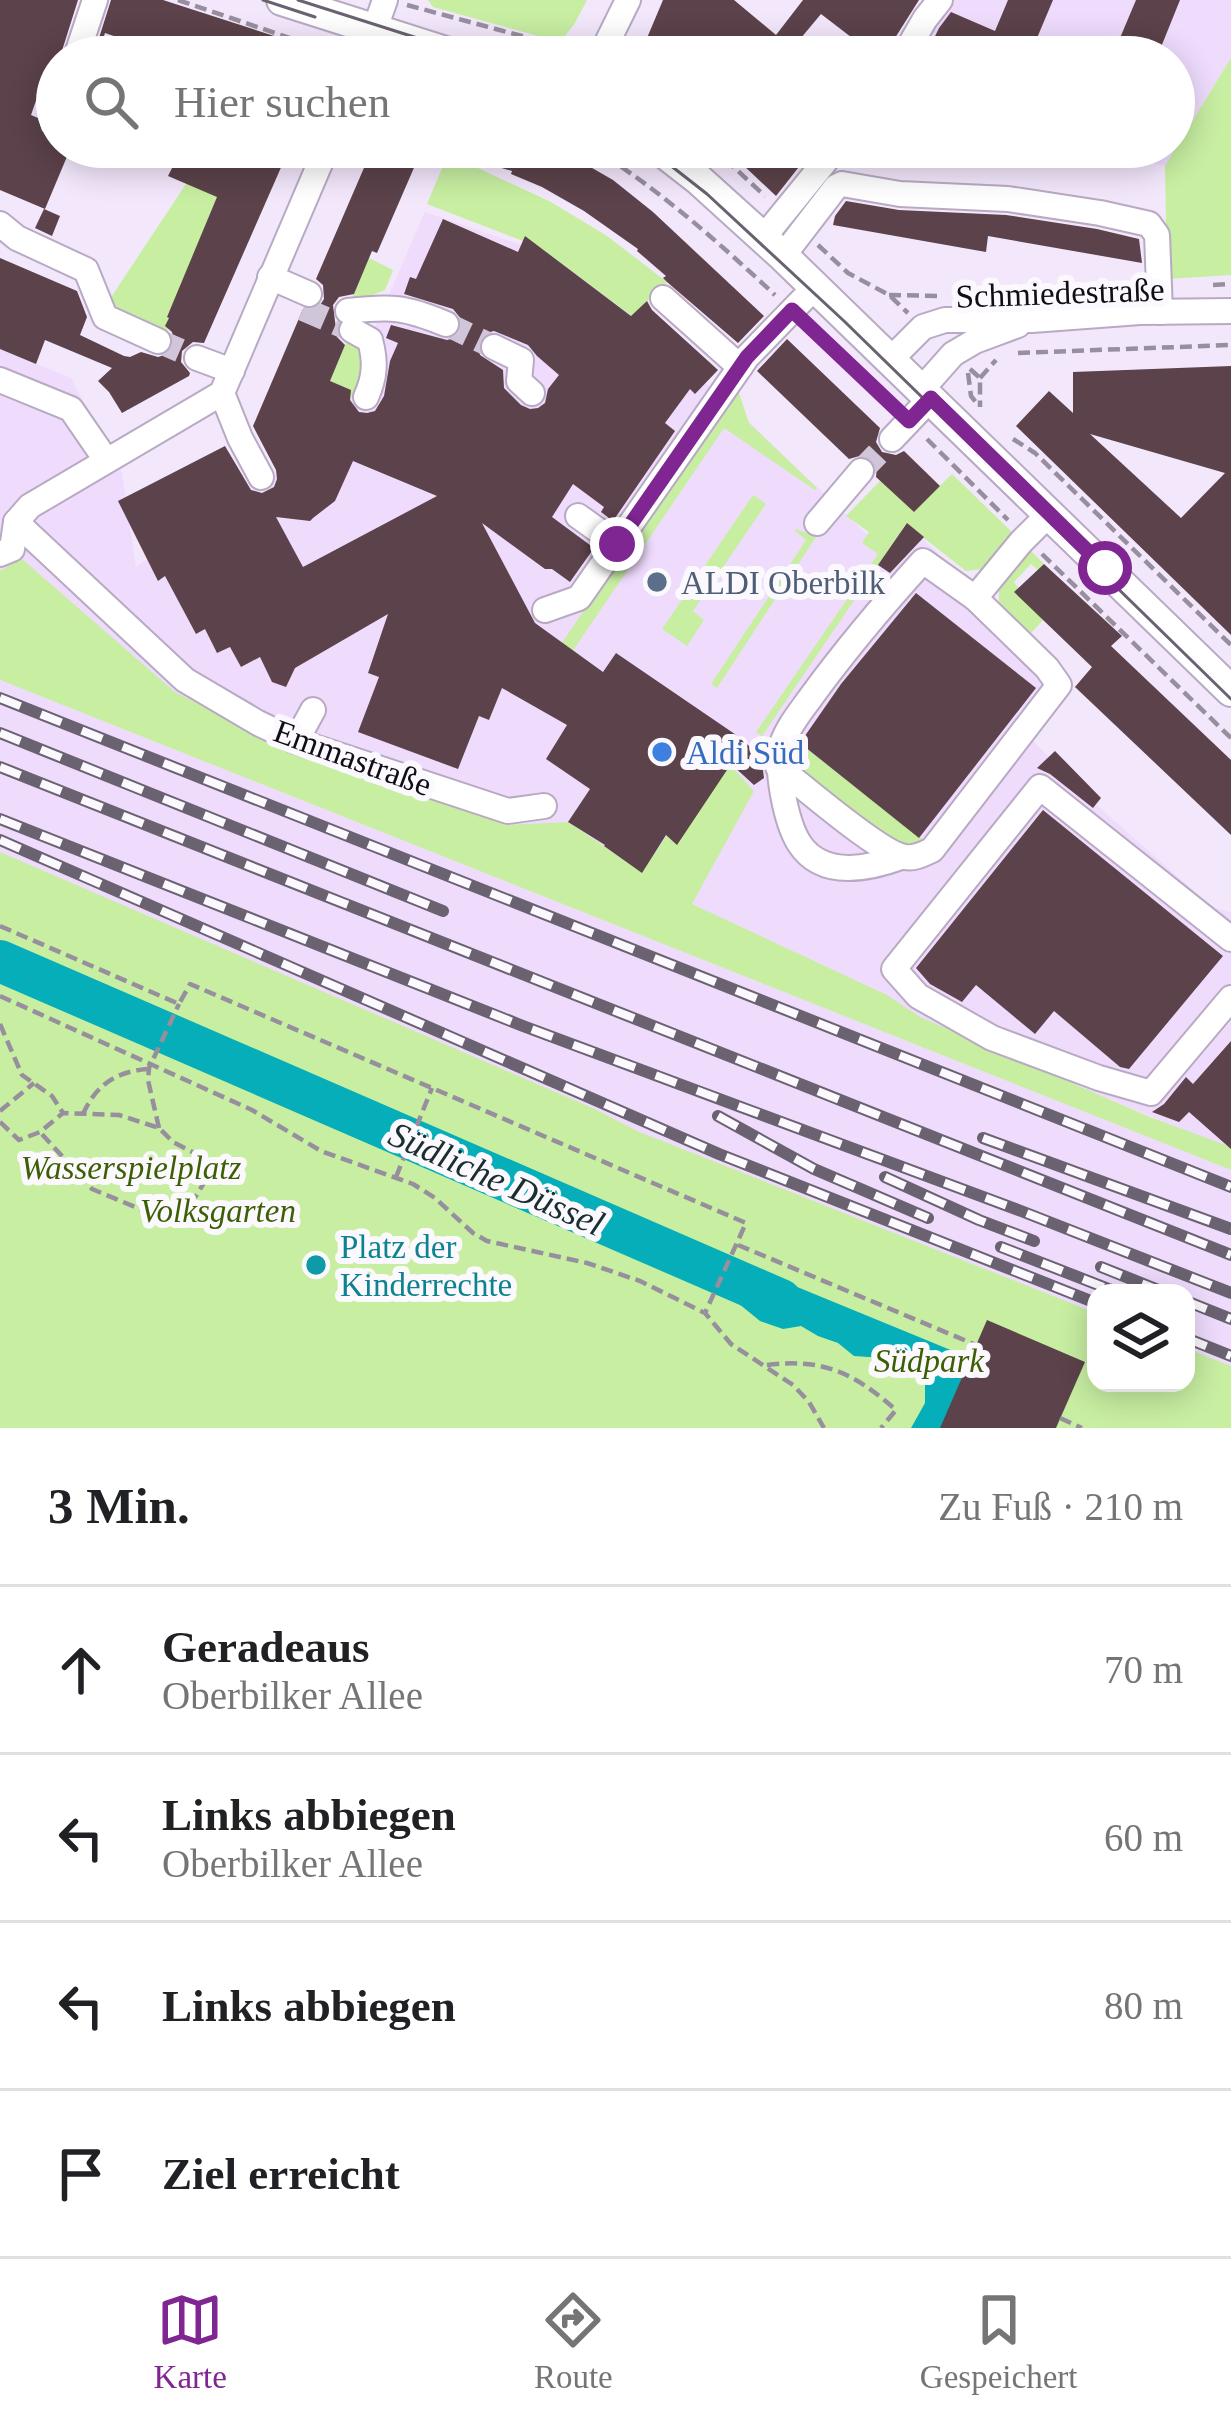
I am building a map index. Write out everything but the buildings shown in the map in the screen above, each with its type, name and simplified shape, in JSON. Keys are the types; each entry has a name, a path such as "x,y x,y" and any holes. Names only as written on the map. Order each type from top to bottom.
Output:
{"main road":[{"path":"272,8 382,23 412,36"},
{"path":"684,168 891,359 937,391 1049,514 1231,691"}],"street":[{"path":"83,36 94,0"},
{"path":"603,36 628,0"},
{"path":"915,36 940,0"},
{"path":"0,554 12,549 8,521 164,430 227,382 318,168"},
{"path":"773,247 824,168"},
{"path":"773,247 842,184 1100,213 1154,227 1160,312"},
{"path":"0,224 17,238 86,270 105,317 158,341"},
{"path":"267,285 306,302"},
{"path":"545,610 579,598 740,367 815,287"},
{"path":"663,298 740,367"},
{"path":"366,397 374,380 375,359 370,340 350,320 394,306 446,325"},
{"name":"Schmiedestraße","path":"891,359 923,327 945,320 1231,311"},
{"name":"Schmiedestraße","path":"900,430 937,391 953,354 1032,320"},
{"path":"494,347 521,360 519,381 532,393"},
{"path":"197,358 227,382 240,438 261,477"},
{"path":"0,380 71,409 106,460"},
{"path":"817,523 861,471"},
{"path":"975,598 1049,514"},
{"path":"578,516 617,544"},
{"name":"Emmastraße","path":"8,521 185,680 258,723 296,741 508,811 544,806"},
{"path":"922,561 975,598 1059,685 932,850 914,857 869,868 843,869 819,861 799,843 778,767 783,740 800,713 856,635 922,561"},
{"path":"296,741 313,710"},
{"path":"778,767 901,857"},
{"path":"480,802 491,778"},
{"path":"1231,939 1040,788 894,969 918,996 992,1038 1151,1094 1231,998"}],"path":[{"path":"178,0 282,36"},
{"path":"258,28 272,8"},
{"path":"382,23 469,36"},
{"path":"624,168 701,226 792,310 900,430 1025,538 1231,738"},
{"name":"Schmiedestraße","path":"1210,286 1231,284"},
{"name":"Schmiedestraße","path":"994,295 1065,292"},
{"name":"Schmiedestraße","path":"910,315 889,295 947,296"},
{"name":"Schmiedestraße","path":"1014,353 1231,345"},
{"name":"Schmiedestraße","path":"980,378 1000,357"},
{"path":"980,407 980,378 969,368 971,396 980,407 986,413"},
{"path":"937,391 967,381"},
{"path":"1011,438 1035,454 1231,645"},
{"path":"0,926 179,1004"},
{"path":"40,1132 92,1189 158,1216 185,1208 205,1181 205,1158 172,1142 159,1127 148,1080 190,984 746,1223 705,1313"},
{"path":"0,996 252,1110 321,1151 424,1190 487,1241 587,1263 640,1281 705,1313 731,1343 793,1385 824,1428"},
{"path":"0,1024 22,1075 52,1096 63,1113"},
{"path":"83,1114 97,1088 152,1065"},
{"path":"0,1111 34,1084"},
{"path":"396,1177 432,1088"},
{"path":"0,1122 19,1140 40,1132 63,1113 119,1115 159,1127"},
{"path":"737,1244 976,1345"},
{"path":"767,1365 799,1363 847,1374 896,1410 881,1428"},
{"path":"1060,1418 1082,1428"}],"shaded area":[{"path":"926,0 1231,0 1231,58 1195,117 1195,36 899,36"},
{"path":"425,212 544,253 726,400 886,553 908,525 1071,679 1031,739 1100,808 1213,908 1231,912 1231,1150 688,923 0,662 0,349 71,378 122,473 136,567 324,443"},
{"path":"0,680 1231,1170 1231,1396 1195,1386 1195,1284 1087,1284 1087,1350 988,1312 0,882"}],"green space":[{"path":"428,0 587,0 565,36 538,36 433,7"},
{"path":"1231,58 1231,275 1167,279 1165,168 1195,168 1195,117"},
{"path":"442,168 478,168 551,202 607,236 667,282 632,316 526,237 523,241 427,204"},
{"path":"192,170 229,186 216,200 208,219 213,222 167,316 172,319 165,335 128,319 108,302"},
{"path":"369,258 393,270 385,290 349,304"},
{"path":"1147,295 1145,302 978,308 977,300"},
{"path":"349,336 369,357 321,464 306,437"},
{"path":"737,387 749,423 817,488 724,428 572,652 561,644"},
{"path":"952,474 1014,534 983,569 966,571 906,524 762,736 756,732 878,554 862,543 869,532 846,516 880,481 914,511"},
{"path":"753,495 766,504 693,611 704,620 687,646 662,629"},
{"path":"796,529 816,537 717,688 711,684 806,540"},
{"path":"1028,548 1044,564 1038,570 1031,564 1014,582 1043,620 1031,633 999,604 999,587"},
{"path":"22,559 175,692 290,751 506,825 568,822 642,872 721,755 754,791 692,904 887,995 920,1017 1231,1147 1231,1170 0,680 0,571"},
{"path":"798,742 926,842 921,849 894,846 791,764"},
{"name":"Volksgarten","path":"0,852 637,1131 1087,1309 1087,1392 1195,1392 1195,1352 1231,1366 1231,1428 0,1428"}],"water":[{"path":"734,1261 970,1358 942,1428 911,1428 925,1403 925,1376 918,1369 897,1359 854,1356 801,1326 783,1329 760,1321 722,1290"}],"waterway":[{"name":"Südliche Düssel","path":"0,961 781,1300"}],"tunnel":[{"path":"303,309 352,330"},
{"path":"446,324 494,347"},
{"path":"158,341 197,358"},
{"path":"861,471 892,439"}],"tram line":[{"path":"263,0 315,17"},
{"path":"298,0 411,36"},
{"path":"674,168 844,321 1231,699"}],"railway":[{"path":"0,698 1231,1187"},
{"path":"0,733 443,911"},
{"path":"0,767 1231,1255"},
{"path":"0,819 523,1026 1231,1293"},
{"path":"0,840 719,1154 1087,1299"},
{"path":"718,1116 814,1169 928,1218"},
{"path":"983,1138 1231,1229"},
{"path":"885,1177 1034,1241"},
{"path":"1001,1247 1096,1284"},
{"path":"1101,1267 1144,1284"},
{"path":"1195,1305 1231,1319"},
{"path":"1195,1342 1231,1356"}],"place":[{"name":"ALDI Oberbilk","path":"657,582"},
{"name":"Aldi Süd","path":"662,752"},
{"name":"Platz der Kinderrechte","path":"316,1265"}],"route":[{"path":"617,544 747,357 792,310 909,421 931,398 1105,568"}],"park label":[{"name":"Wasserspielplatz","path":"131,1167"},
{"name":"Südpark","path":"929,1360"}]}
